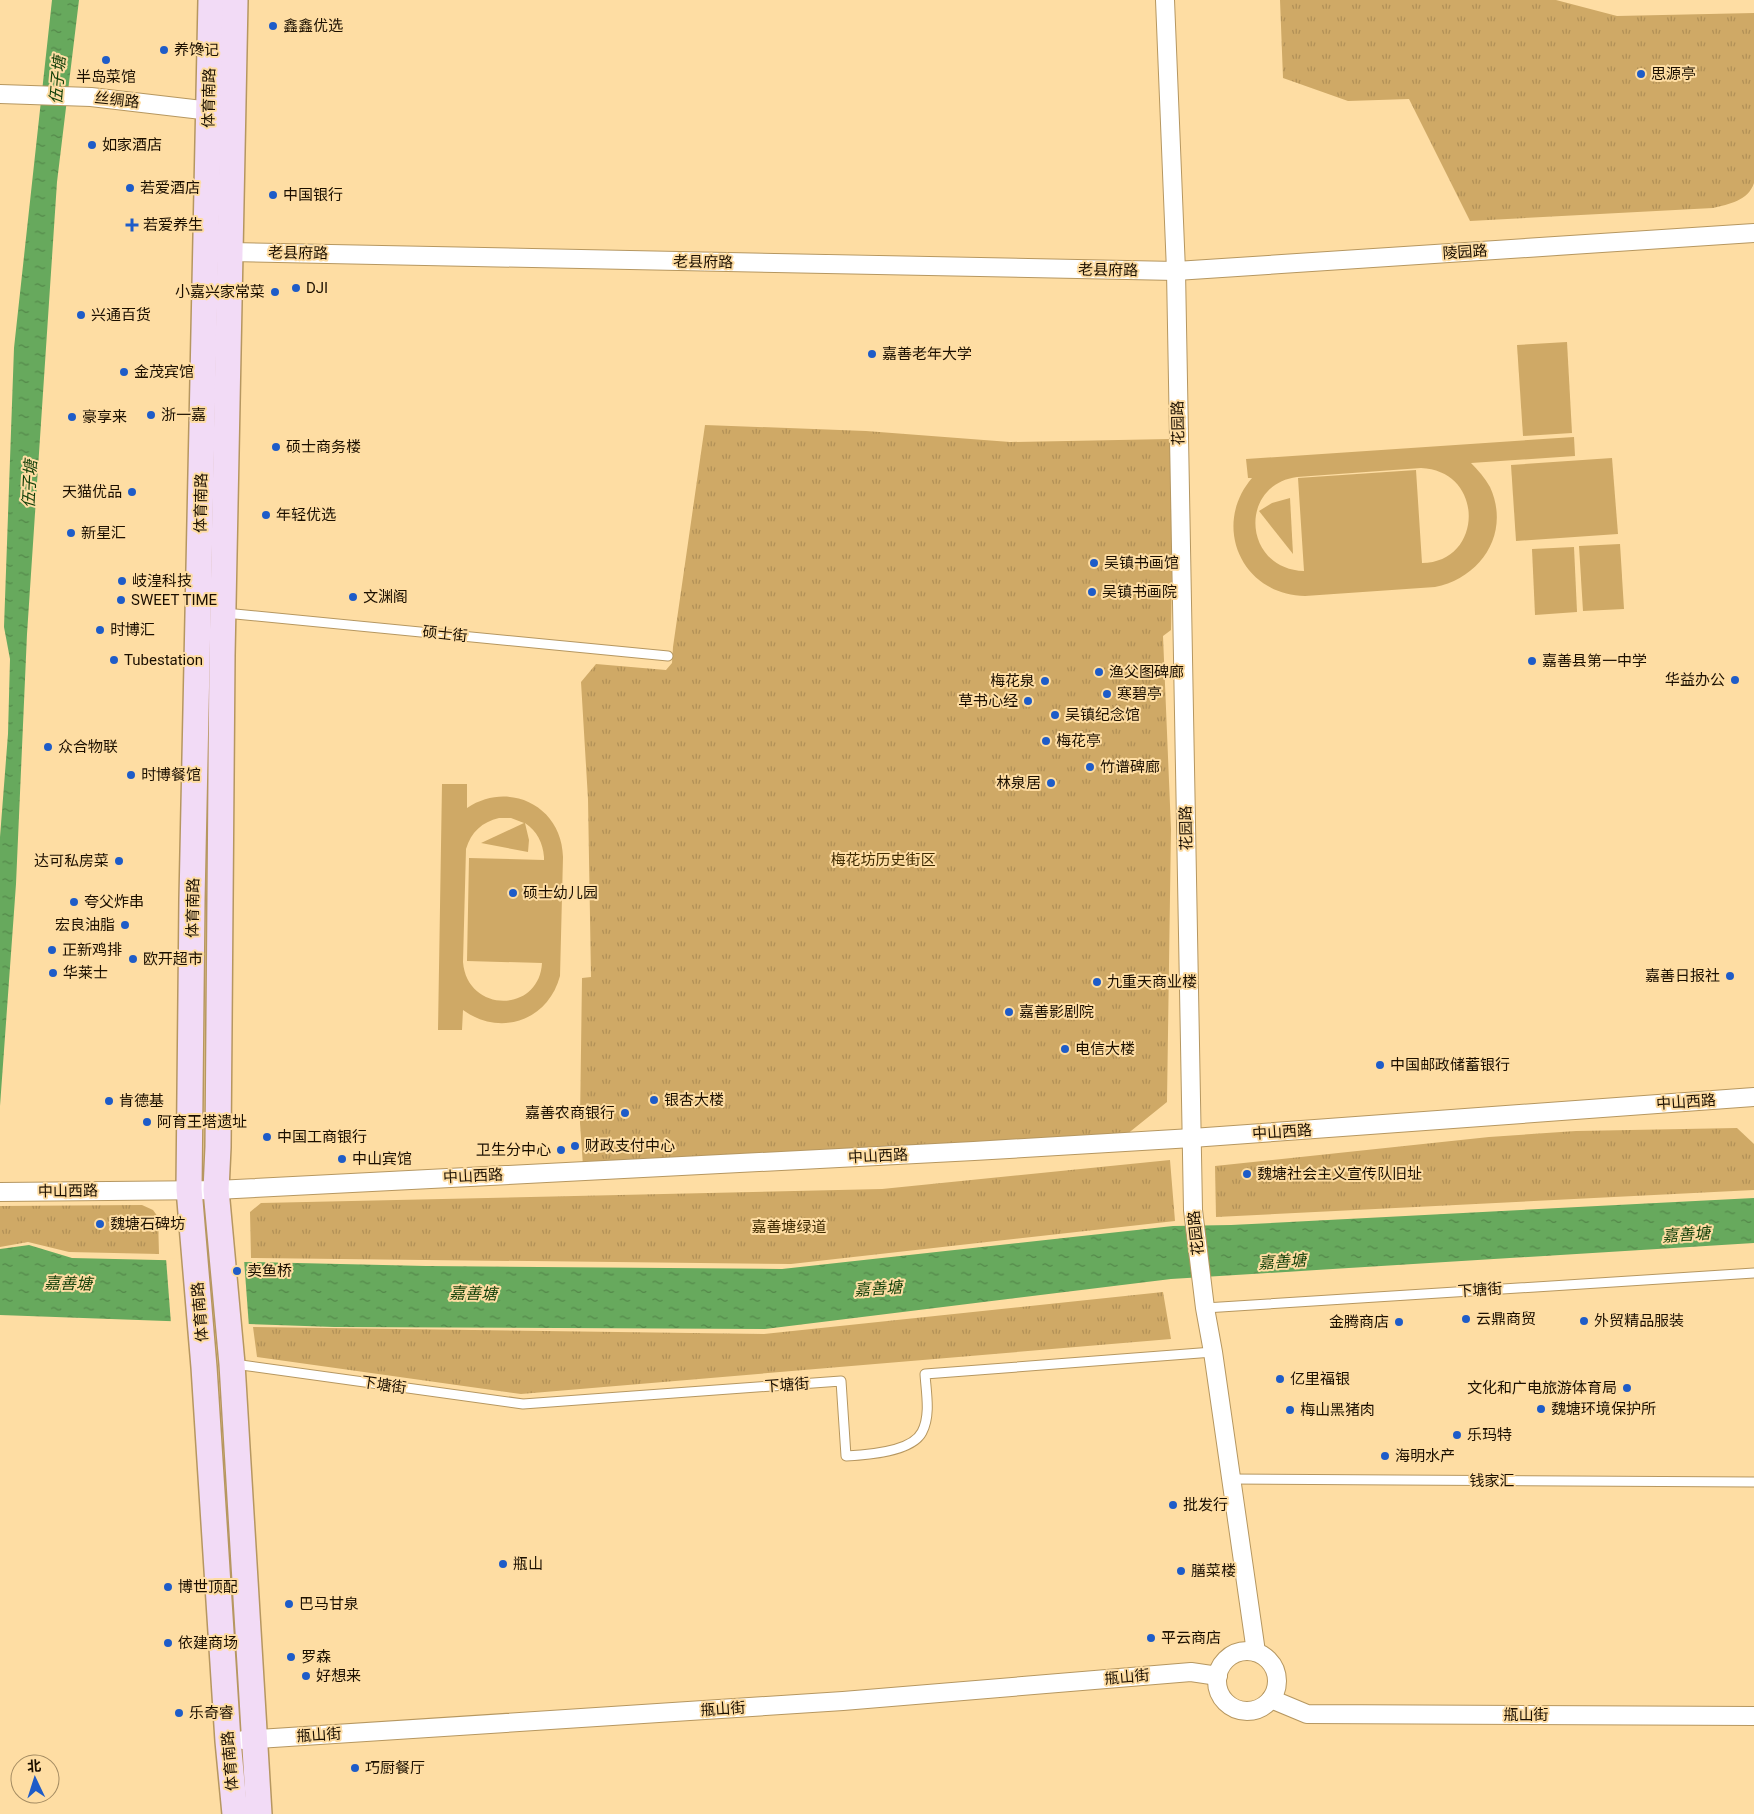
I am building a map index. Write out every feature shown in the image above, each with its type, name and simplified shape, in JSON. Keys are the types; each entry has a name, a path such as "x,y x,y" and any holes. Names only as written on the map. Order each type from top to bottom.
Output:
{"main road":[{"name":"体育南路","path":"211,0 192,900 189,1189 204,1367 228,1741 235,1814"},
{"name":"体育南路","path":"235,0 223,612 216,1190 232,1364 259,1814"}],"street":[{"name":"花园路","path":"1165,0 1176,272 1193,1210 1205,1308 1256,1652"},
{"name":"丝绸路","path":"0,94 91,98 233,114"},
{"name":"陵园路","path":"1176,272 1754,233"},
{"name":"老县府路","path":"230,252 1176,272"},
{"name":"中山西路","path":"5,1192 216,1190 1192,1138 1754,1097"},
{"path":"1256,1652 1264,1656 1271,1663 1276,1672 1276,1691 1264,1706 1255,1710 1245,1711 1236,1709 1221,1696 1218,1676 1221,1666 1227,1658 1236,1653 1256,1652"},
{"name":"甁山街","path":"228,1741 843,1701 1192,1672 1218,1676"},
{"name":"甁山街","path":"1271,1699 1306,1714 1754,1716"}],"lane":[{"name":"硕士街","path":"223,612 668,656"},
{"name":"下塘街","path":"1205,1308 1754,1273"},
{"name":"下塘街","path":"232,1364 523,1404 841,1381 846,1456 868,1455 893,1450 913,1442 922,1433 927,1406 925,1374 1213,1352"},
{"name":"钱家汇","path":"1230,1479 1754,1482"}],"green space":[{"path":"1280,0 1556,0 1617,16 1754,13 1754,183 1743,198 1713,208 1470,221 1409,99 1348,101 1283,78"},
{"path":"1567,342 1572,433 1523,436 1517,345"},
{"name":"梅花坊历史街区","path":"705,425 866,431 1010,442 1170,439 1173,509 1171,630 1163,636 1171,829 1167,1102 1126,1135 583,1166 580,1123 582,978 591,977 588,799 581,682 596,664 666,670 672,663"},
{"path":"1574,437 1575,456 1471,463 1490,487 1496,504 1497,521 1488,551 1478,564 1466,574 1451,582 1435,587 1305,596 1283,593 1264,584 1250,571 1240,555 1234,536 1234,517 1240,497 1252,478 1248,478 1246,459","holes":["1421,468 1442,473 1457,484 1466,499 1469,517 1466,534 1457,549 1442,559 1422,563 1416,470 1298,478 1304,571 1284,567 1269,557 1259,542 1255,526 1257,510 1265,495 1278,483 1297,477"]},
{"path":"1612,458 1618,534 1516,541 1511,465"},
{"path":"1290,498 1293,554 1259,511 1272,503"},
{"path":"1620,544 1624,609 1583,611 1579,546"},
{"path":"1574,547 1577,612 1535,615 1532,549"},
{"path":"442,784 467,784 467,808 483,800 500,797 516,798 530,803 543,812 553,824 560,839 563,857 560,976 554,991 545,1004 534,1014 521,1020 507,1023 492,1022 477,1018 463,1010 462,1030 438,1030","holes":["499,818 511,818 524,823 481,843 528,852 529,840 525,823 539,838 544,860 469,858 467,961 542,963 538,980 529,992 517,999 503,1001 489,998 477,991 467,979 463,962 466,849 474,833 482,825"]},
{"path":"1737,1128 1754,1144 1754,1190 1216,1217 1215,1166 1489,1137 1576,1131"},
{"name":"嘉善塘绿道","path":"1170,1160 1175,1221 791,1264 251,1258 250,1212 261,1203 882,1189"},
{"path":"142,1205 153,1210 158,1217 159,1254 69,1252 28,1242 0,1247 0,1206"},
{"path":"1163,1292 1171,1339 521,1394 257,1357 253,1327 764,1334"}],"water":[{"name":"伍子塘","path":"52,0 79,0 57,182 27,634 16,884 0,1106 0,837 8,734 10,659 4,627 14,348"},
{"name":"嘉善塘","path":"1754,1198 1754,1243 1171,1279 765,1329 334,1327 0,1315 0,1249 29,1245 72,1258 426,1266 782,1269 1173,1226 1231,1225"}],"pier":[{"path":"166,1258 244,1259 249,1327 171,1324"}],"place":[{"name":"鑫鑫优选","path":"273,26"},
{"name":"养馋记","path":"164,50"},
{"name":"半岛菜馆","path":"106,60"},
{"name":"思源亭","path":"1641,74"},
{"name":"如家酒店","path":"92,145"},
{"name":"若爱酒店","path":"130,188"},
{"name":"中国银行","path":"273,195"},
{"name":"若爱养生","path":"132,225"},
{"name":"DJI","path":"296,288"},
{"name":"小嘉兴家常菜","path":"275,292"},
{"name":"兴通百货","path":"81,315"},
{"name":"嘉善老年大学","path":"872,354"},
{"name":"金茂宾馆","path":"124,372"},
{"name":"浙一嘉","path":"151,415"},
{"name":"豪享来","path":"72,417"},
{"name":"硕士商务楼","path":"276,447"},
{"name":"天猫优品","path":"132,492"},
{"name":"年轻优选","path":"266,515"},
{"name":"新星汇","path":"71,533"},
{"name":"吴镇书画馆","path":"1094,563"},
{"name":"岐湟科技","path":"122,581"},
{"name":"吴镇书画院","path":"1092,592"},
{"name":"文渊阁","path":"353,597"},
{"name":"SWEET TIME","path":"121,600"},
{"name":"时博汇","path":"100,630"},
{"name":"Tubestation","path":"114,660"},
{"name":"嘉善县第一中学","path":"1532,661"},
{"name":"渔父图碑廊","path":"1099,672"},
{"name":"华益办公","path":"1735,680"},
{"name":"梅花泉","path":"1045,681"},
{"name":"寒碧亭","path":"1107,694"},
{"name":"草书心经","path":"1028,701"},
{"name":"吴镇纪念馆","path":"1055,715"},
{"name":"梅花亭","path":"1046,741"},
{"name":"众合物联","path":"48,747"},
{"name":"竹谱碑廊","path":"1090,767"},
{"name":"时博餐馆","path":"131,775"},
{"name":"林泉居","path":"1051,783"},
{"name":"达可私房菜","path":"119,861"},
{"name":"硕士幼儿园","path":"513,893"},
{"name":"夸父炸串","path":"74,902"},
{"name":"宏良油脂","path":"125,925"},
{"name":"正新鸡排","path":"52,950"},
{"name":"欧开超市","path":"133,959"},
{"name":"华莱士","path":"53,973"},
{"name":"嘉善日报社","path":"1730,976"},
{"name":"九重天商业楼","path":"1097,982"},
{"name":"嘉善影剧院","path":"1009,1012"},
{"name":"电信大楼","path":"1065,1049"},
{"name":"中国邮政储蓄银行","path":"1380,1065"},
{"name":"银杏大楼","path":"654,1100"},
{"name":"肯德基","path":"109,1101"},
{"name":"嘉善农商银行","path":"625,1113"},
{"name":"阿育王塔遗址","path":"147,1122"},
{"name":"中国工商银行","path":"267,1137"},
{"name":"财政支付中心","path":"575,1146"},
{"name":"卫生分中心","path":"561,1150"},
{"name":"中山宾馆","path":"342,1159"},
{"name":"魏塘社会主义宣传队旧址","path":"1247,1174"},
{"name":"魏塘石碑坊","path":"100,1224"},
{"name":"卖鱼桥","path":"237,1271"},
{"name":"云鼎商贸","path":"1466,1319"},
{"name":"外贸精品服装","path":"1584,1321"},
{"name":"金腾商店","path":"1399,1322"},
{"name":"亿里福银","path":"1280,1379"},
{"name":"文化和广电旅游体育局","path":"1627,1388"},
{"name":"魏塘环境保护所","path":"1541,1409"},
{"name":"梅山黑猪肉","path":"1290,1410"},
{"name":"乐玛特","path":"1457,1435"},
{"name":"海明水产","path":"1385,1456"},
{"name":"批发行","path":"1173,1505"},
{"name":"瓶山","path":"503,1564"},
{"name":"膳菜楼","path":"1181,1571"},
{"name":"博世顶配","path":"168,1587"},
{"name":"巴马甘泉","path":"289,1604"},
{"name":"平云商店","path":"1151,1638"},
{"name":"依建商场","path":"168,1643"},
{"name":"罗森","path":"291,1657"},
{"name":"好想来","path":"306,1676"},
{"name":"乐奇睿","path":"179,1713"},
{"name":"巧厨餐厅","path":"355,1768"}]}
